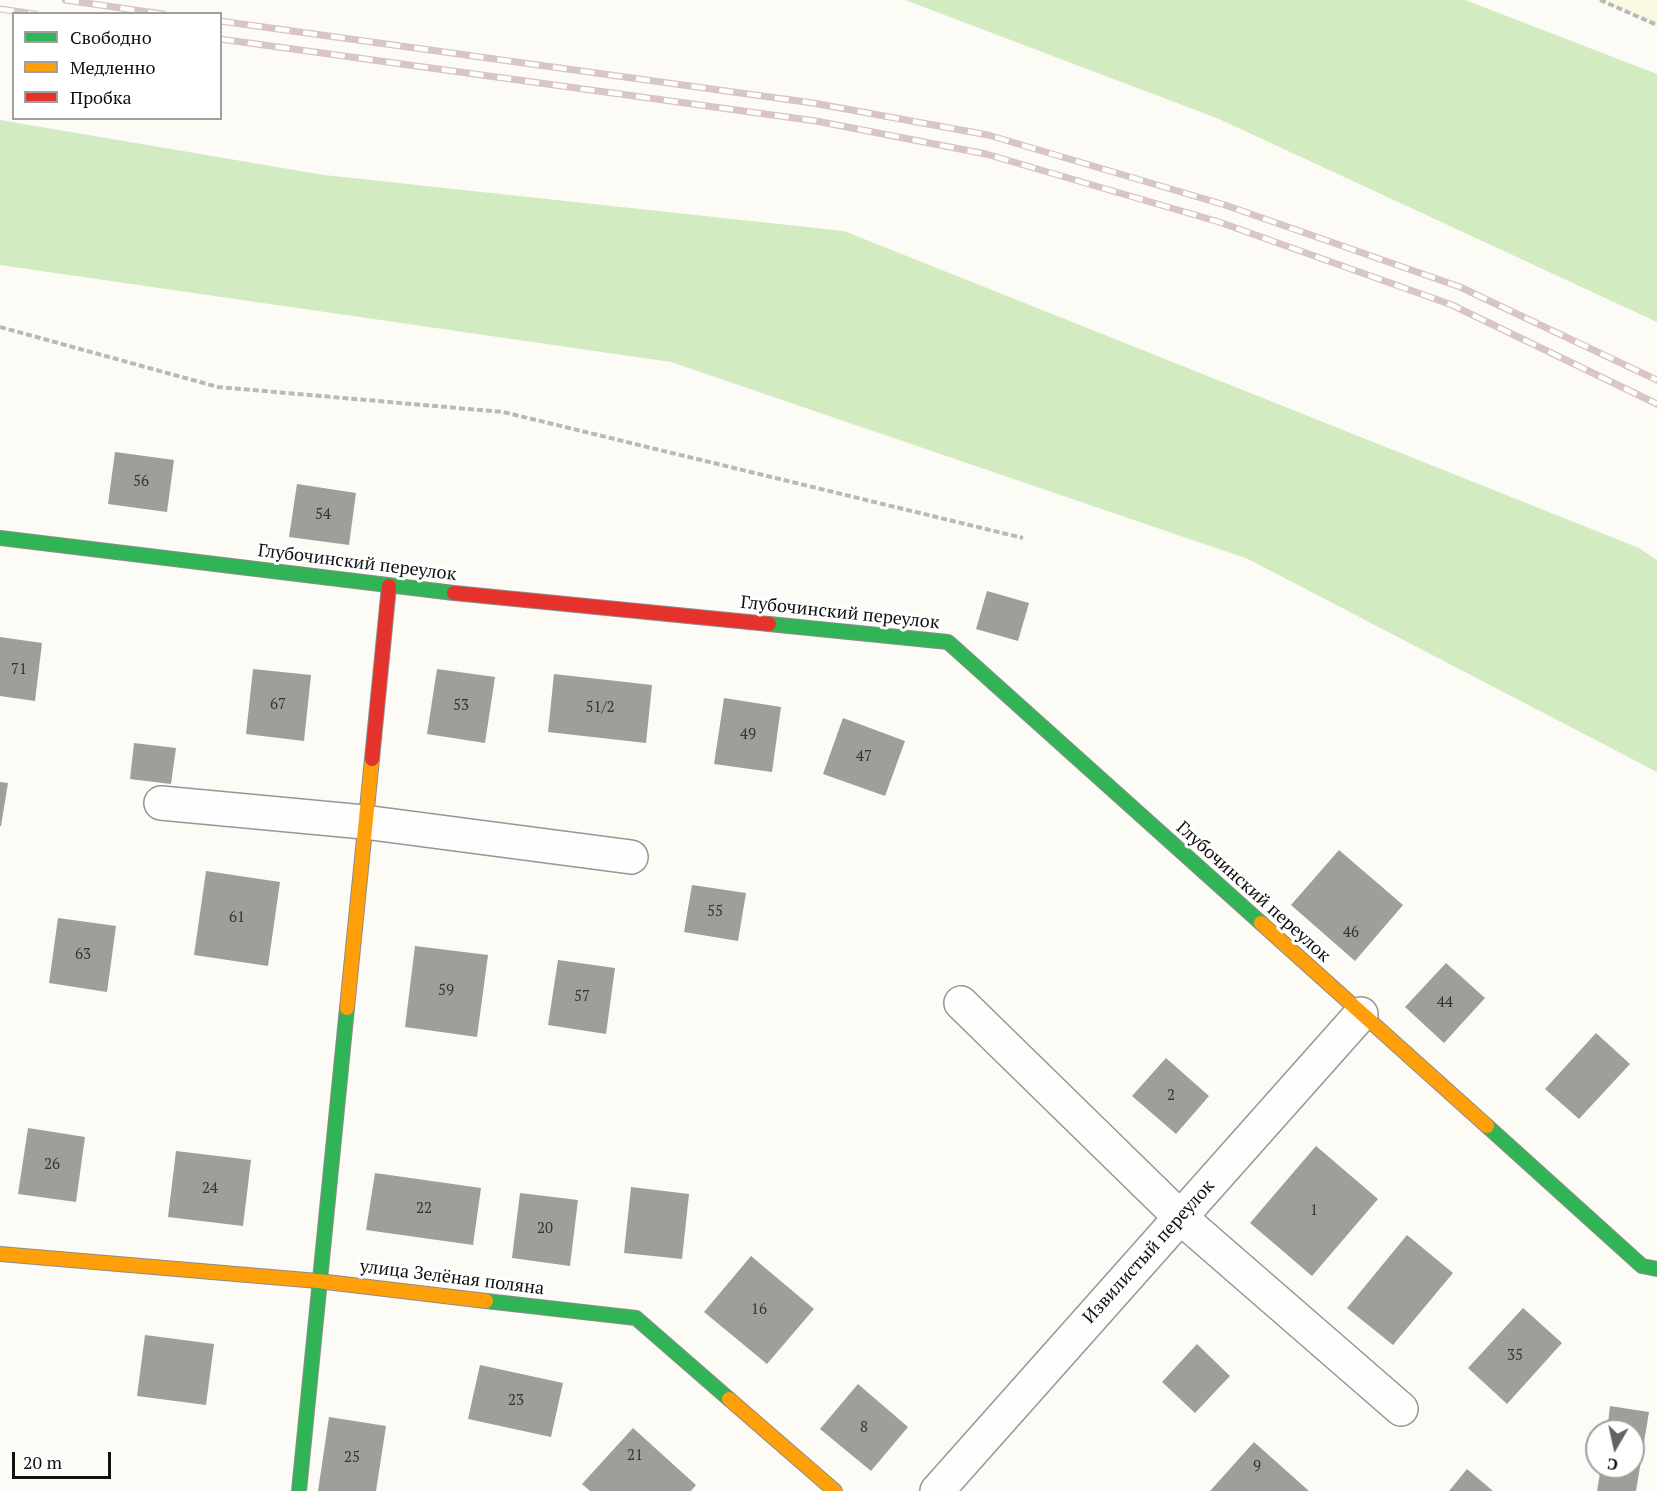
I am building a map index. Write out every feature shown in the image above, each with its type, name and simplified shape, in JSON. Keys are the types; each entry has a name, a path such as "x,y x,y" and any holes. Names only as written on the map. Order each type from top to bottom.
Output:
{"street":[{"name":"Глубочинский переулок","path":"0,538 389,586 948,642 1642,1266 1657,1269"},
{"path":"298,1491 363,822 389,586"},
{"path":"161,803 363,822 631,856"},
{"path":"961,1003 1180,1217 1401,1409"},
{"name":"Извилистый переулок","path":"937,1491 1361,1014"},
{"name":"улица Зелёная поляна","path":"0,1254 318,1281 636,1318 835,1491"}],"path":[{"path":"1600,0 1657,25"},
{"path":"0,327 218,387 503,412 1023,538"}],"green space":[{"path":"905,0 1465,0 1657,74 1657,322 1219,119"},
{"path":"1600,0 1657,0 1657,25"},
{"path":"0,120 324,175 844,231 1639,548 1657,560 1657,772 1248,559 671,362 0,265"}],"building":[{"path":"115,452 174,460 167,512 108,504"},
{"path":"297,484 356,493 349,545 289,537"},
{"path":"987,591 1029,603 1018,641 976,629"},
{"path":"0,637 42,643 35,701 0,696"},
{"path":"253,669 311,675 304,741 246,734"},
{"path":"437,669 495,677 485,743 427,734"},
{"path":"554,674 652,685 646,743 548,732"},
{"path":"724,698 781,707 772,772 714,764"},
{"path":"843,718 905,741 885,796 823,774"},
{"path":"134,743 176,748 171,784 130,779"},
{"path":"0,782 8,783 1,826 0,826"},
{"path":"1339,850 1403,905 1355,961 1291,905"},
{"path":"206,871 280,882 268,966 194,955"},
{"path":"692,885 746,893 738,941 684,932"},
{"path":"58,918 116,926 107,992 49,983"},
{"path":"415,946 488,955 477,1037 405,1027"},
{"path":"558,960 615,968 606,1034 548,1025"},
{"path":"1446,963 1485,998 1444,1043 1405,1007"},
{"path":"1596,1033 1630,1064 1579,1119 1545,1089"},
{"path":"1166,1058 1209,1096 1176,1134 1132,1096"},
{"path":"28,1128 85,1137 76,1202 18,1194"},
{"path":"1316,1146 1378,1199 1312,1276 1250,1223"},
{"path":"176,1151 251,1160 243,1226 168,1217"},
{"path":"375,1173 481,1188 473,1245 366,1230"},
{"path":"631,1187 689,1194 682,1259 624,1253"},
{"path":"520,1193 578,1200 570,1266 512,1258"},
{"path":"1407,1235 1453,1273 1393,1345 1347,1308"},
{"path":"751,1256 814,1309 767,1364 704,1312"},
{"path":"1523,1308 1562,1343 1507,1404 1468,1368"},
{"path":"145,1335 214,1344 206,1405 137,1396"},
{"path":"1197,1344 1230,1376 1195,1413 1162,1382"},
{"path":"480,1365 563,1383 551,1437 468,1419"},
{"path":"858,1384 908,1427 871,1471 820,1429"},
{"path":"1610,1406 1649,1412 1645,1436 1645,1419 1608,1419"},
{"path":"329,1417 386,1426 376,1491 318,1491"},
{"path":"633,1428 696,1485 691,1491 590,1491 582,1484"},
{"path":"1254,1442 1309,1491 1210,1491"},
{"path":"1467,1469 1493,1491 1449,1491"},
{"path":"1599,1479 1638,1479 1636,1491 1597,1491"}],"railway":[{"path":"65,0 149,12"},
{"path":"0,9 21,12"},
{"path":"222,21 813,103 988,135 1225,205 1460,287 1657,380"},
{"path":"222,39 816,121 986,154 1219,222 1452,305 1657,404"}],"traffic: fast":[{"path":"0,538 454,593"},
{"path":"769,624 948,642 1261,923"},
{"path":"299,1491 347,1008"},
{"path":"1487,1126 1642,1266 1657,1269"},
{"path":"486,1301 636,1318 729,1399"}],"traffic: slow":[{"path":"347,1008 372,759"},
{"path":"1261,923 1487,1126"},
{"path":"0,1254 318,1281 486,1301"},
{"path":"729,1399 835,1491"}],"traffic: jam":[{"path":"372,759 389,586"},
{"path":"454,593 769,624"}]}
